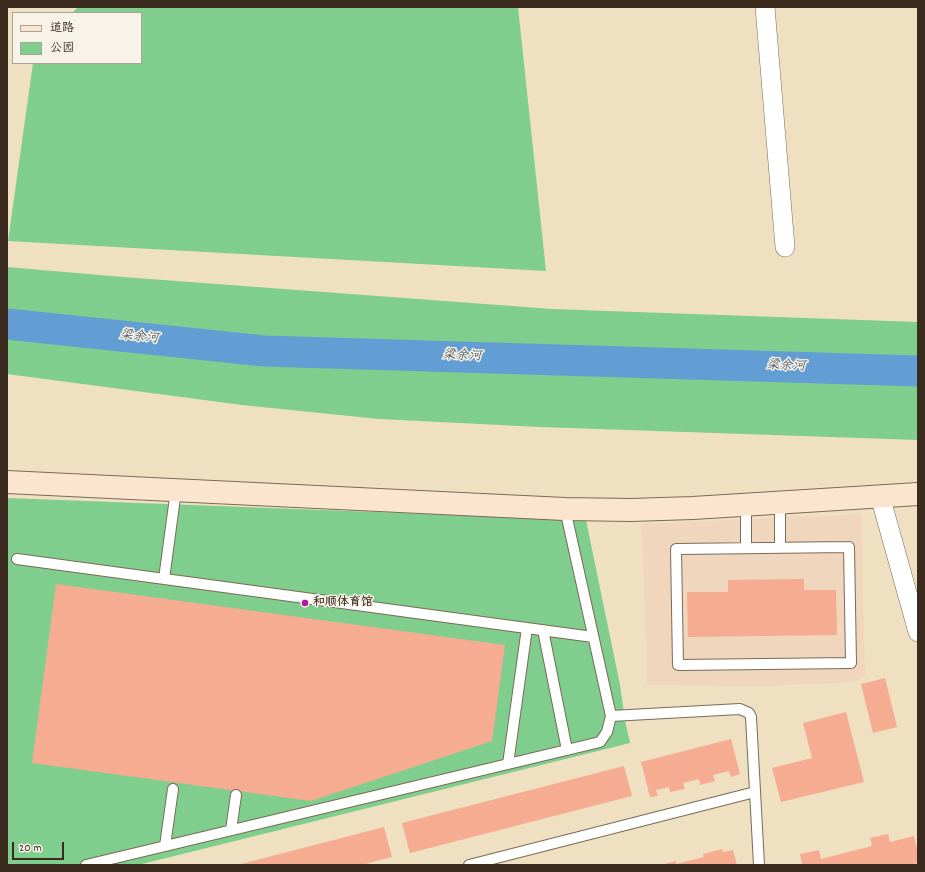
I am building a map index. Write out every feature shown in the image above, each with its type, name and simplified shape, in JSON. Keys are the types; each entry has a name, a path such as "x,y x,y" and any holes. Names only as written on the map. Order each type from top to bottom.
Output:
{"main road":[{"path":"7,482 631,510 918,494"}],"street":[{"path":"764,7 785,247"},
{"path":"880,496 918,632"}],"lane":[{"path":"164,579 176,490"},
{"path":"780,502 780,548"},
{"path":"746,504 746,548"},
{"path":"86,865 600,742 607,732 610,716 565,508"},
{"path":"849,547 851,663 678,665 676,549 780,548 849,547"},
{"path":"17,559 593,637"},
{"path":"508,764 526,628"},
{"path":"543,630 567,750"},
{"path":"610,716 740,708 749,712 751,717 759,865"},
{"path":"165,846 173,789"},
{"path":"469,865 755,792"},
{"path":"232,830 236,796"}],"shaded area":[{"path":"861,514 865,676 854,682 765,686 647,685 642,524"}],"green space":[{"path":"518,7 546,271 8,241 33,64 142,64 142,12 73,12 77,8"},
{"path":"7,267 552,309 918,322 918,440 540,427 379,419 242,405 7,374"},
{"name":"和顺体育馆","path":"7,498 586,520 620,685 630,743 138,865 7,865"}],"building":[{"path":"804,579 804,590 836,590 837,635 688,637 687,592 728,592 728,580"},
{"path":"56,584 505,645 492,741 311,801 32,763"},
{"path":"885,678 897,727 873,733 861,684"},
{"path":"846,712 864,782 781,802 772,768 812,758 803,723"},
{"path":"731,739 740,774 731,777 729,771 713,775 715,781 700,785 699,779 683,783 685,789 670,792 669,787 656,790 658,796 650,797 641,762"},
{"path":"624,766 632,796 410,853 402,823"},
{"path":"384,827 392,857 361,865 237,865"},
{"path":"888,834 890,842 914,836 918,853 918,863 908,865 799,865 802,864 800,854 819,850 821,859 872,846 870,838"},
{"path":"722,849 723,852 733,850 737,865 661,865 676,861 676,864 704,857 703,854"}],"waterway":[{"name":"梁余河","path":"7,324 264,351 918,371"}],"place":[{"name":"和顺体育馆","path":"305,603"}]}
